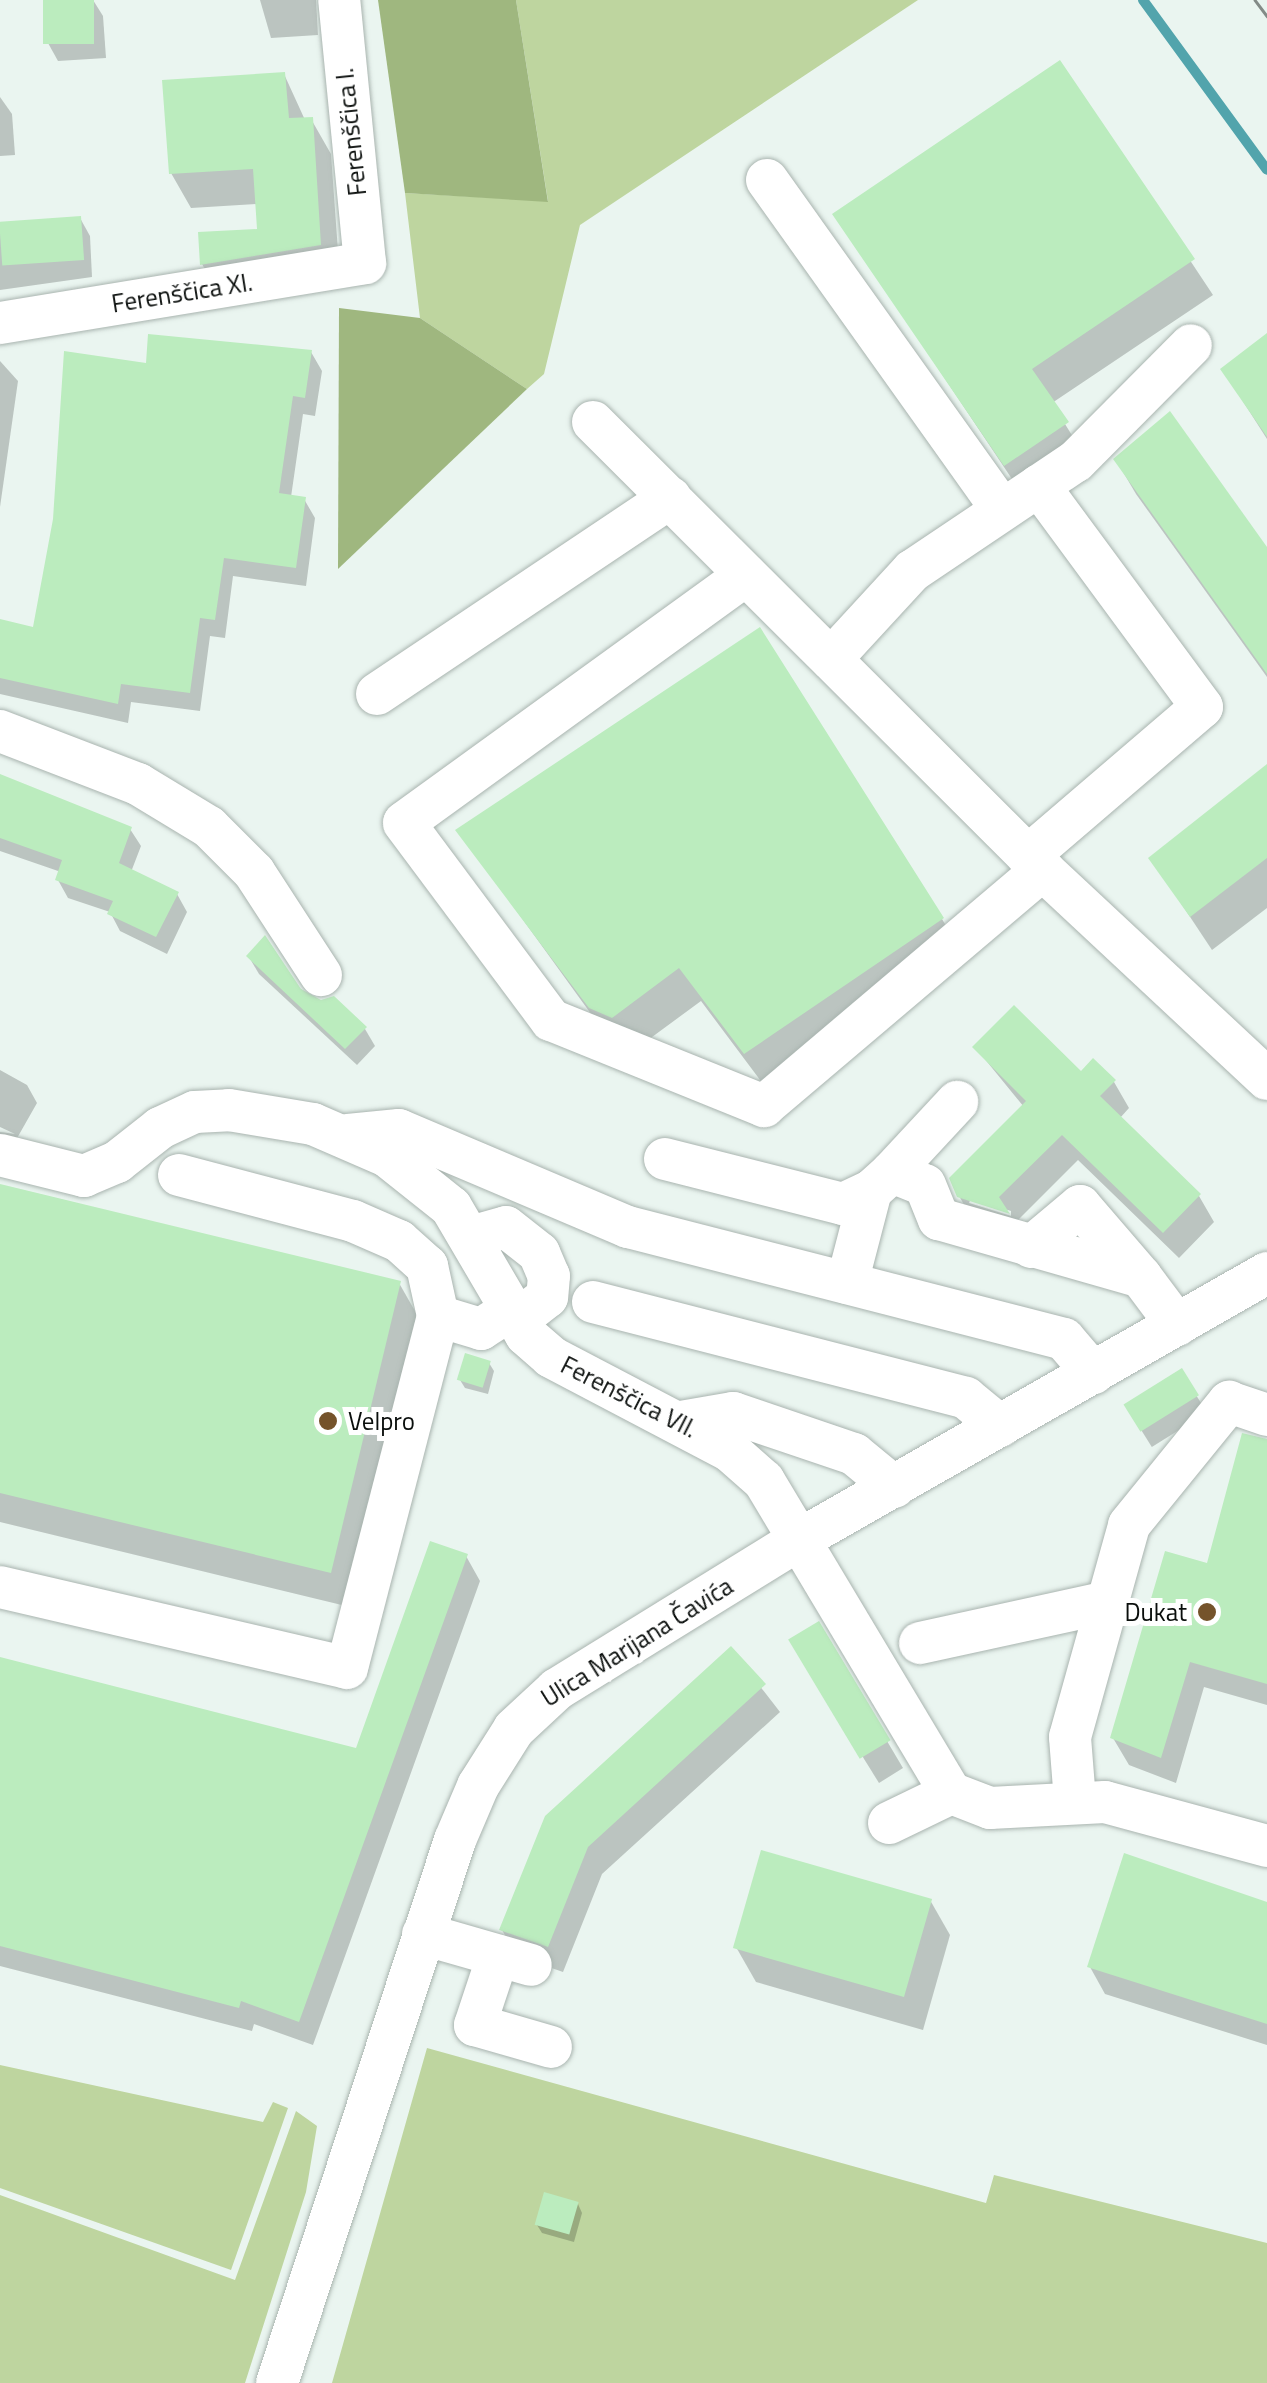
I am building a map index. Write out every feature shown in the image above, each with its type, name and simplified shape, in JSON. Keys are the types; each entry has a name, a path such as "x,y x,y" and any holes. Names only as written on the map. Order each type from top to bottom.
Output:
{"street":[{"name":"Ferenščica I.","path":"339,0 365,263"},
{"path":"767,180 1002,510"},
{"name":"Ferenščica XI.","path":"0,323 365,263"},
{"path":"831,659 912,572 1076,460 1191,346"},
{"path":"594,422 1036,862 1260,1057"},
{"path":"746,575 404,822 551,1020 764,1106 1202,707 1039,486"},
{"path":"377,694 670,498"},
{"path":"0,731 138,784 209,827 254,872 321,975"},
{"path":"666,1159 843,1204 882,1182 957,1102"},
{"name":"Ferenščica VII.","path":"0,1154 84,1176 117,1162 160,1128 195,1112 258,1110 346,1135 419,1178 471,1237 512,1316 552,1357 681,1422 764,1481 952,1793"},
{"path":"346,1135 399,1130 628,1227 1064,1340 1093,1373"},
{"path":"0,1587 347,1668 438,1316 427,1266 400,1241 354,1221 179,1176"},
{"path":"882,1182 926,1185 939,1219 1141,1277 1178,1324"},
{"path":"847,1283 882,1182"},
{"name":"Ulica Marijana Čavića","path":"277,2383 423,1934 478,1786 536,1706 797,1541 1267,1273"},
{"path":"594,1302 966,1398 1000,1426"},
{"path":"438,1316 482,1328 512,1316"},
{"path":"1075,1801 1070,1737 1129,1525 1229,1402 1267,1414"},
{"path":"681,1422 732,1412 854,1454 894,1486"},
{"path":"920,1643 1108,1602"},
{"path":"889,1823 952,1793 990,1808 1075,1801 1122,1806 1267,1846"},
{"path":"423,1934 515,1960 475,2025 551,2048"}],"green space":[{"path":"378,0 516,0 548,202 405,193"},
{"path":"516,0 918,0 580,225 544,374 527,389 420,318 405,193 548,201"},
{"path":"339,308 420,318 527,389 338,569"},
{"path":"427,2048 986,2203 994,2175 1267,2243 1267,2383 332,2383"},
{"path":"0,2065 263,2122 273,2102 288,2108 231,2270 0,2188"},
{"path":"296,2111 317,2126 306,2192 245,2383 0,2383 0,2195 235,2280"}],"building":[{"path":"43,0 94,0 94,44 43,44"},
{"path":"1060,60 1195,259 1032,369 1069,422 1004,466 832,214"},
{"path":"285,72 289,118 313,117 321,245 200,265 198,232 257,229 253,169 169,174 162,80"},
{"path":"81,216 84,260 2,266 0,222"},
{"path":"1267,333 1267,437 1220,369"},
{"path":"148,334 312,350 305,398 293,396 279,493 306,497 296,568 224,558 215,620 200,618 190,693 121,684 118,704 0,678 0,619 33,627 53,519 64,351 146,363"},
{"path":"1170,411 1267,547 1267,674 1113,459"},
{"path":"760,627 944,918 744,1054 679,968 612,1018 589,1008 455,830"},
{"path":"1267,764 1267,858 1190,917 1148,858"},
{"path":"0,774 132,827 119,863 179,892 156,937 107,914 113,901 55,880 62,860 0,838"},
{"path":"265,935 301,989 321,1000 334,996 367,1027 345,1049 246,956"},
{"path":"1014,1005 1081,1071 1093,1058 1116,1080 1100,1096 1201,1194 1163,1233 1062,1135 999,1197 1010,1214 957,1197 949,1178 1026,1101 972,1047"},
{"path":"0,1184 401,1281 331,1573 0,1493"},
{"path":"465,1353 491,1361 483,1388 457,1380"},
{"path":"1182,1368 1199,1395 1140,1432 1123,1405"},
{"name":"Dukat","path":"1242,1433 1267,1439 1267,1684 1190,1662 1161,1758 1110,1738 1165,1551 1207,1563"},
{"path":"430,1541 468,1554 299,2022 241,2001 239,2008 0,1946 0,1657 356,1748"},
{"path":"819,1621 891,1740 860,1759 788,1640"},
{"path":"731,1646 766,1684 588,1847 548,1947 499,1930 545,1816"},
{"path":"761,1850 932,1899 904,1997 733,1948"},
{"path":"1124,1853 1267,1902 1267,2024 1087,1967"},
{"path":"544,2192 579,2202 569,2235 535,2225"}],"waterway":[{"path":"1143,0 1267,170"}],"tram line":[{"path":"1255,0 1267,16"}],"place":[{"name":"Velpro","path":"328,1421"},
{"name":"Dukat","path":"1207,1612"}]}
